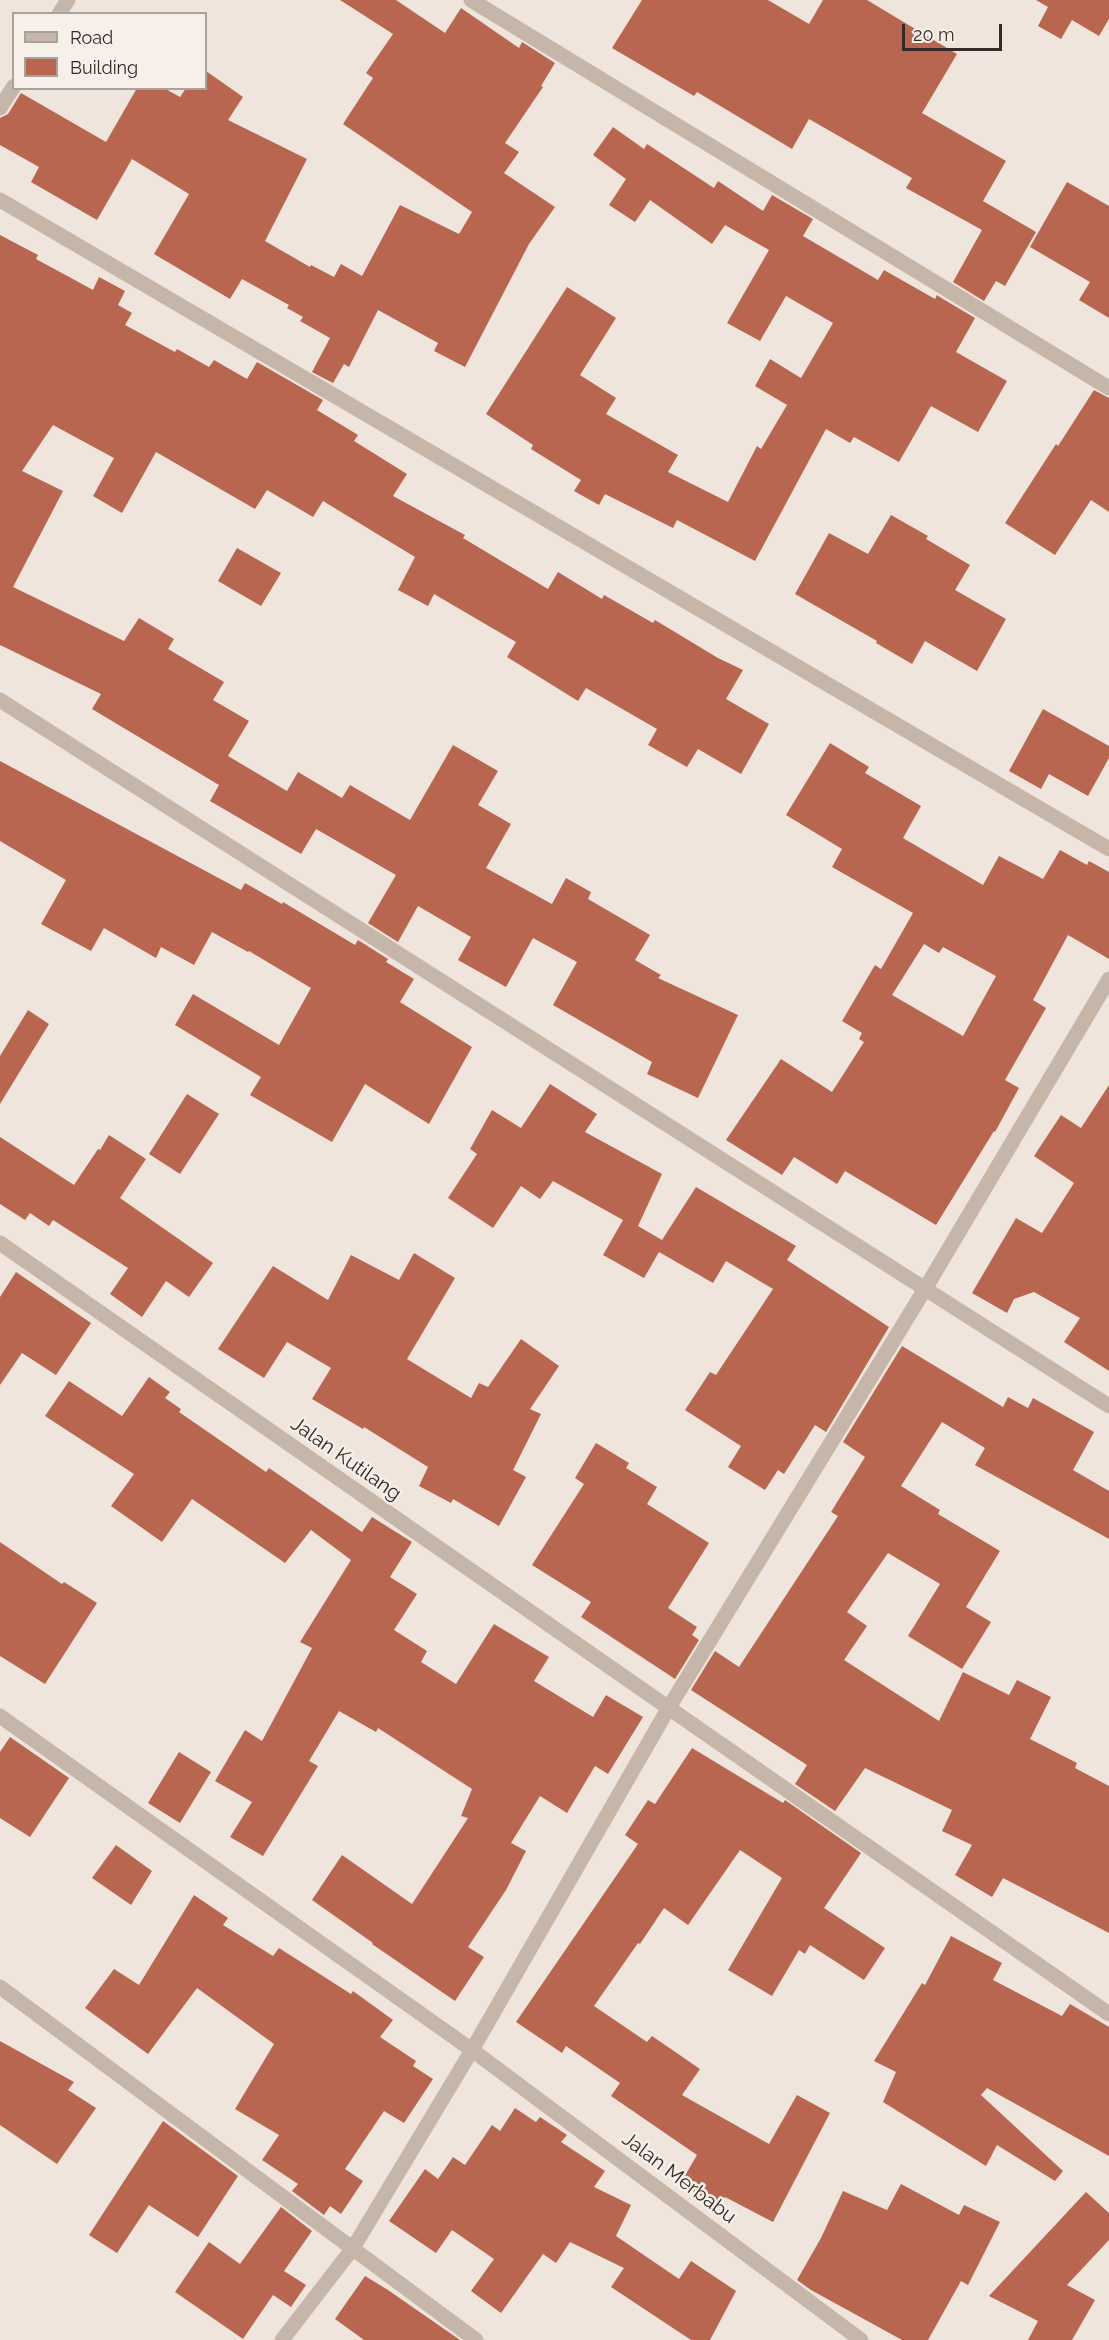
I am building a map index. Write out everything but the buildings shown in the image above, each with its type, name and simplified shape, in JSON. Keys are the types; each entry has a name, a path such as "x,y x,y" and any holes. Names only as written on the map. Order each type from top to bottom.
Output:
{"street":[{"path":"471,0 1109,388"},
{"path":"0,108 12,89"},
{"path":"0,200 1109,849"},
{"path":"0,700 1109,1406"},
{"path":"282,2340 353,2248 472,2050 668,1709 925,1289 1109,979"},
{"name":"Jalan Kutilang","path":"0,1244 1109,2014"},
{"name":"Jalan Merbabu","path":"0,1716 472,2050 861,2340"},
{"path":"0,1986 476,2340"}]}
